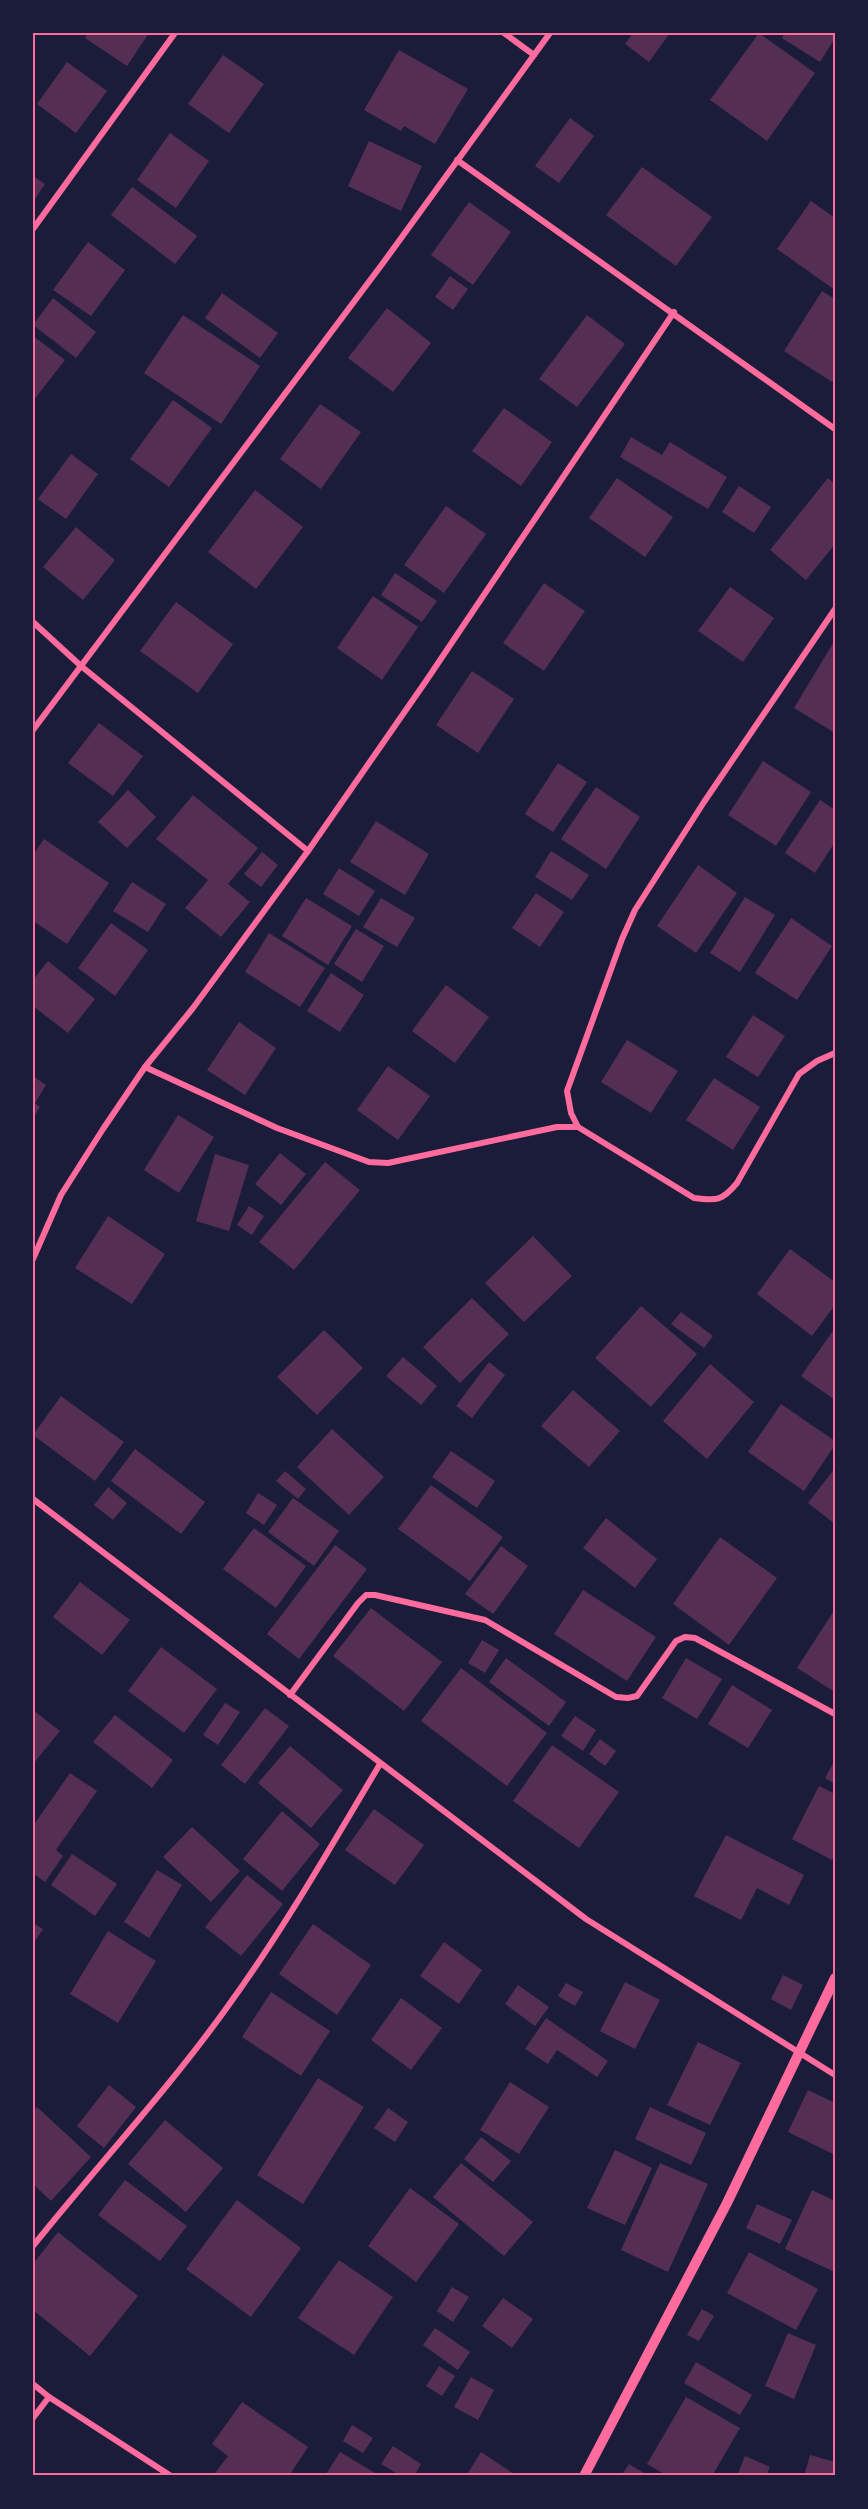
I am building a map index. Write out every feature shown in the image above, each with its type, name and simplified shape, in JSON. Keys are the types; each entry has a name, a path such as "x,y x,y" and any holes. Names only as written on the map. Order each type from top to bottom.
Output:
{"street":[{"path":"33,229 175,33"},
{"path":"504,33 534,56"},
{"path":"33,730 383,263 549,33"},
{"path":"457,160 674,312 835,429"},
{"path":"33,1259 61,1195 145,1067 193,1008 308,851 426,681 674,312"},
{"path":"578,1127 567,1091 622,939 635,910 704,802 835,609"},
{"path":"33,622 81,666 308,851"},
{"path":"145,1067 277,1128 369,1162 388,1163 557,1127 578,1127 694,1198 715,1201 728,1195 738,1183 799,1074 817,1061 835,1053"},
{"path":"33,1499 586,1919 835,2075"},
{"path":"290,1695 358,1603 366,1595 375,1595 485,1620 616,1697 637,1696 676,1641 685,1637 695,1638 835,1714"},
{"path":"33,2246 188,2059 228,2006 297,1904 380,1764"},
{"path":"584,2476 727,2203 835,1978"},
{"path":"33,2384 49,2397 171,2476"},
{"path":"33,2418 49,2397"}],"building":[{"path":"88,33 149,33 127,66 85,38"},
{"path":"633,33 670,33 649,62 625,44"},
{"path":"759,33 815,73 767,141 710,100"},
{"path":"785,33 835,33 835,38 820,62 782,38"},
{"path":"399,50 468,89 435,144 404,126 401,131 364,110"},
{"path":"223,55 264,84 229,133 188,104"},
{"path":"67,62 107,91 76,133 37,104"},
{"path":"570,118 594,136 559,183 535,166"},
{"path":"170,133 209,161 176,208 137,180"},
{"path":"369,141 422,166 401,211 348,186"},
{"path":"642,167 712,217 676,266 606,215"},
{"path":"33,176 45,184 33,202"},
{"path":"132,187 197,236 175,264 111,215"},
{"path":"811,201 835,218 835,290 777,249"},
{"path":"469,202 511,232 473,285 431,255"},
{"path":"88,242 125,270 91,316 53,290"},
{"path":"450,276 468,289 453,310 435,297"},
{"path":"822,291 835,299 835,377 832,382 784,351"},
{"path":"222,293 278,333 260,358 205,318"},
{"path":"53,298 96,332 76,358 33,325"},
{"path":"387,308 431,343 393,392 348,358"},
{"path":"183,315 260,366 221,424 144,373"},
{"path":"587,315 625,344 577,407 539,379"},
{"path":"33,336 65,360 33,401"},
{"path":"173,400 212,428 169,487 130,459"},
{"path":"320,404 361,432 321,489 280,459"},
{"path":"504,408 552,442 521,486 472,451"},
{"path":"631,437 662,455 670,442 727,477 708,509 620,457"},
{"path":"71,454 98,474 66,519 38,499"},
{"path":"617,478 673,517 645,557 589,518"},
{"path":"828,478 835,484 835,544 806,580 770,550"},
{"path":"739,486 771,507 754,533 722,512"},
{"path":"255,490 303,527 256,589 208,552"},
{"path":"446,506 486,534 444,593 404,565"},
{"path":"76,527 115,560 83,600 43,567"},
{"path":"395,573 437,601 422,622 381,595"},
{"path":"544,583 585,611 544,671 503,643"},
{"path":"730,587 774,618 743,662 698,631"},
{"path":"373,596 418,627 382,680 337,648"},
{"path":"176,602 233,644 198,693 140,651"},
{"path":"835,640 835,733 794,708"},
{"path":"472,671 514,699 478,753 436,725"},
{"path":"99,723 143,756 113,796 68,763"},
{"path":"763,761 811,792 776,846 728,815"},
{"path":"558,763 587,782 553,832 525,814"},
{"path":"596,787 640,817 606,869 561,839"},
{"path":"128,790 156,817 127,848 98,822"},
{"path":"193,795 258,848 228,884 250,902 221,937 185,908 208,880 156,839"},
{"path":"820,800 835,810 835,842 815,873 785,853"},
{"path":"376,821 429,854 405,895 350,862"},
{"path":"44,839 109,883 67,944 33,921 33,855"},
{"path":"551,851 589,875 572,900 535,877"},
{"path":"262,852 278,865 261,887 244,874"},
{"path":"698,865 737,893 696,953 657,926"},
{"path":"339,868 375,891 359,916 323,894"},
{"path":"132,882 166,904 148,932 113,911"},
{"path":"536,893 564,912 540,947 512,928"},
{"path":"745,897 775,915 740,972 710,953"},
{"path":"306,898 352,926 328,965 282,936"},
{"path":"381,898 415,918 397,947 363,927"},
{"path":"791,918 832,946 797,1000 755,973"},
{"path":"111,923 148,950 115,996 78,968"},
{"path":"356,929 384,946 362,982 334,964"},
{"path":"269,933 325,968 300,1007 245,972"},
{"path":"48,961 95,999 68,1033 33,1006 33,980"},
{"path":"331,973 364,995 340,1032 307,1011"},
{"path":"446,985 489,1017 455,1063 412,1031"},
{"path":"753,1015 785,1036 758,1077 726,1057"},
{"path":"239,1022 276,1048 245,1095 207,1070"},
{"path":"627,1040 678,1071 651,1113 601,1082"},
{"path":"388,1066 430,1096 398,1140 357,1110"},
{"path":"33,1076 46,1085 35,1103 40,1107 33,1118"},
{"path":"714,1078 760,1107 733,1150 686,1120"},
{"path":"178,1115 214,1137 179,1193 144,1170"},
{"path":"280,1153 306,1174 281,1205 255,1184"},
{"path":"215,1154 249,1165 229,1231 196,1221"},
{"path":"325,1162 360,1190 294,1270 259,1242"},
{"path":"249,1206 264,1216 252,1235 237,1225"},
{"path":"108,1216 165,1254 132,1304 75,1268"},
{"path":"533,1236 572,1276 524,1322 485,1283"},
{"path":"790,1249 835,1282 835,1305 812,1336 757,1294"},
{"path":"472,1298 509,1334 460,1383 423,1347"},
{"path":"641,1306 697,1354 651,1407 595,1358"},
{"path":"681,1312 713,1336 704,1348 671,1324"},
{"path":"835,1328 835,1400 801,1376"},
{"path":"324,1330 363,1368 317,1415 277,1377"},
{"path":"403,1357 437,1386 421,1405 386,1376"},
{"path":"489,1362 505,1375 472,1418 456,1406"},
{"path":"710,1364 754,1402 707,1459 663,1421"},
{"path":"573,1390 620,1431 589,1467 541,1426"},
{"path":"61,1396 124,1442 95,1481 33,1435"},
{"path":"781,1404 835,1441 835,1445 804,1491 748,1452"},
{"path":"332,1429 384,1477 349,1515 297,1467"},
{"path":"135,1449 205,1502 181,1534 111,1481"},
{"path":"451,1451 495,1481 477,1508 432,1477"},
{"path":"835,1468 835,1524 808,1503"},
{"path":"285,1471 306,1489 298,1499 276,1481"},
{"path":"431,1485 503,1537 470,1581 398,1529"},
{"path":"108,1487 127,1503 113,1520 94,1505"},
{"path":"258,1493 277,1505 264,1525 246,1513"},
{"path":"293,1498 339,1531 314,1566 268,1532"},
{"path":"606,1518 657,1559 635,1588 583,1548"},
{"path":"254,1528 306,1566 276,1608 223,1569"},
{"path":"720,1537 777,1578 729,1645 673,1604"},
{"path":"335,1545 367,1569 299,1659 267,1634"},
{"path":"501,1546 528,1566 493,1614 465,1594"},
{"path":"80,1582 130,1620 102,1655 53,1617"},
{"path":"583,1590 656,1637 627,1681 554,1634"},
{"path":"371,1608 442,1662 404,1711 333,1656"},
{"path":"835,1609 835,1692 797,1668"},
{"path":"482,1640 499,1650 485,1673 468,1663"},
{"path":"161,1647 217,1689 184,1733 128,1691"},
{"path":"506,1658 566,1702 549,1726 489,1682"},
{"path":"686,1658 722,1679 697,1719 662,1698"},
{"path":"461,1668 547,1733 507,1786 421,1721"},
{"path":"732,1685 772,1710 748,1748 708,1724"},
{"path":"225,1703 240,1712 218,1745 203,1735"},
{"path":"265,1708 289,1726 245,1784 221,1765"},
{"path":"33,1710 60,1731 33,1764"},
{"path":"115,1715 173,1760 152,1788 93,1742"},
{"path":"575,1716 596,1730 583,1751 561,1736"},
{"path":"600,1739 616,1751 605,1766 589,1754"},
{"path":"552,1745 619,1792 579,1848 513,1801"},
{"path":"290,1746 343,1790 311,1828 258,1783"},
{"path":"835,1760 835,1784 825,1778"},
{"path":"70,1773 97,1791 56,1850 63,1856 45,1882 33,1873 33,1826"},
{"path":"819,1786 835,1794 835,1854 832,1860 792,1839"},
{"path":"374,1809 424,1845 395,1885 345,1850"},
{"path":"282,1811 320,1844 282,1891 243,1859"},
{"path":"192,1827 240,1871 211,1902 163,1857"},
{"path":"726,1835 804,1875 789,1905 757,1888 741,1920 694,1896"},
{"path":"72,1854 117,1884 95,1916 51,1885"},
{"path":"157,1870 182,1885 149,1938 124,1922"},
{"path":"247,1875 283,1904 241,1956 205,1927"},
{"path":"33,1923 43,1929 33,1944"},
{"path":"313,1924 371,1965 337,2015 279,1974"},
{"path":"108,1931 156,1961 118,2023 70,1994"},
{"path":"444,1942 482,1970 459,2004 420,1976"},
{"path":"783,1975 803,1985 791,2010 771,1999"},
{"path":"625,1982 660,2000 635,2049 600,2031"},
{"path":"566,1983 583,1992 575,2006 558,1996"},
{"path":"518,1985 549,2007 535,2026 505,2004"},
{"path":"271,1992 330,2031 301,2076 242,2037"},
{"path":"401,1998 442,2028 411,2070 371,2040"},
{"path":"546,2018 608,2061 597,2077 557,2050 548,2064 525,2049"},
{"path":"698,2042 741,2063 710,2125 667,2105"},
{"path":"318,2078 364,2107 303,2204 257,2175"},
{"path":"510,2082 549,2107 519,2154 480,2130"},
{"path":"109,2085 136,2107 104,2148 77,2126"},
{"path":"808,2090 835,2103 835,2155 788,2132"},
{"path":"37,2107 91,2157 51,2201 33,2184 33,2112"},
{"path":"650,2107 706,2133 691,2165 635,2139"},
{"path":"388,2108 408,2122 395,2142 374,2128"},
{"path":"165,2120 223,2168 186,2212 128,2164"},
{"path":"481,2137 511,2161 493,2182 464,2159"},
{"path":"615,2150 652,2168 625,2225 587,2208"},
{"path":"461,2163 533,2222 504,2256 433,2197"},
{"path":"660,2163 708,2184 668,2272 621,2250"},
{"path":"125,2180 187,2226 160,2261 98,2215"},
{"path":"410,2188 459,2224 416,2282 368,2246"},
{"path":"812,2190 835,2201 835,2272 785,2249"},
{"path":"237,2200 301,2248 251,2317 186,2269"},
{"path":"757,2204 792,2220 780,2244 746,2228"},
{"path":"58,2232 138,2296 90,2356 33,2310 33,2264"},
{"path":"749,2252 818,2289 796,2330 727,2293"},
{"path":"339,2260 393,2297 354,2355 298,2318"},
{"path":"452,2287 469,2297 453,2322 437,2311"},
{"path":"503,2298 533,2319 512,2348 482,2326"},
{"path":"702,2309 714,2316 699,2341 687,2335"},
{"path":"435,2328 470,2352 458,2370 423,2345"},
{"path":"788,2333 816,2345 794,2399 765,2386"},
{"path":"696,2362 752,2395 740,2415 684,2383"},
{"path":"439,2366 455,2376 442,2396 426,2386"},
{"path":"471,2377 494,2390 478,2420 454,2407"},
{"path":"686,2397 740,2428 712,2476 668,2476 647,2464"},
{"path":"242,2402 308,2447 289,2476 257,2476 253,2473 251,2476 219,2476 215,2473 228,2456 212,2444"},
{"path":"352,2425 373,2438 363,2453 343,2441"},
{"path":"393,2446 421,2464 414,2476 401,2476 381,2464"},
{"path":"340,2452 380,2476 325,2476"},
{"path":"481,2452 517,2476 466,2476"},
{"path":"810,2455 835,2462 835,2476 804,2476"},
{"path":"745,2456 770,2467 766,2476 737,2476"},
{"path":"629,2464 649,2476 621,2476"}]}
